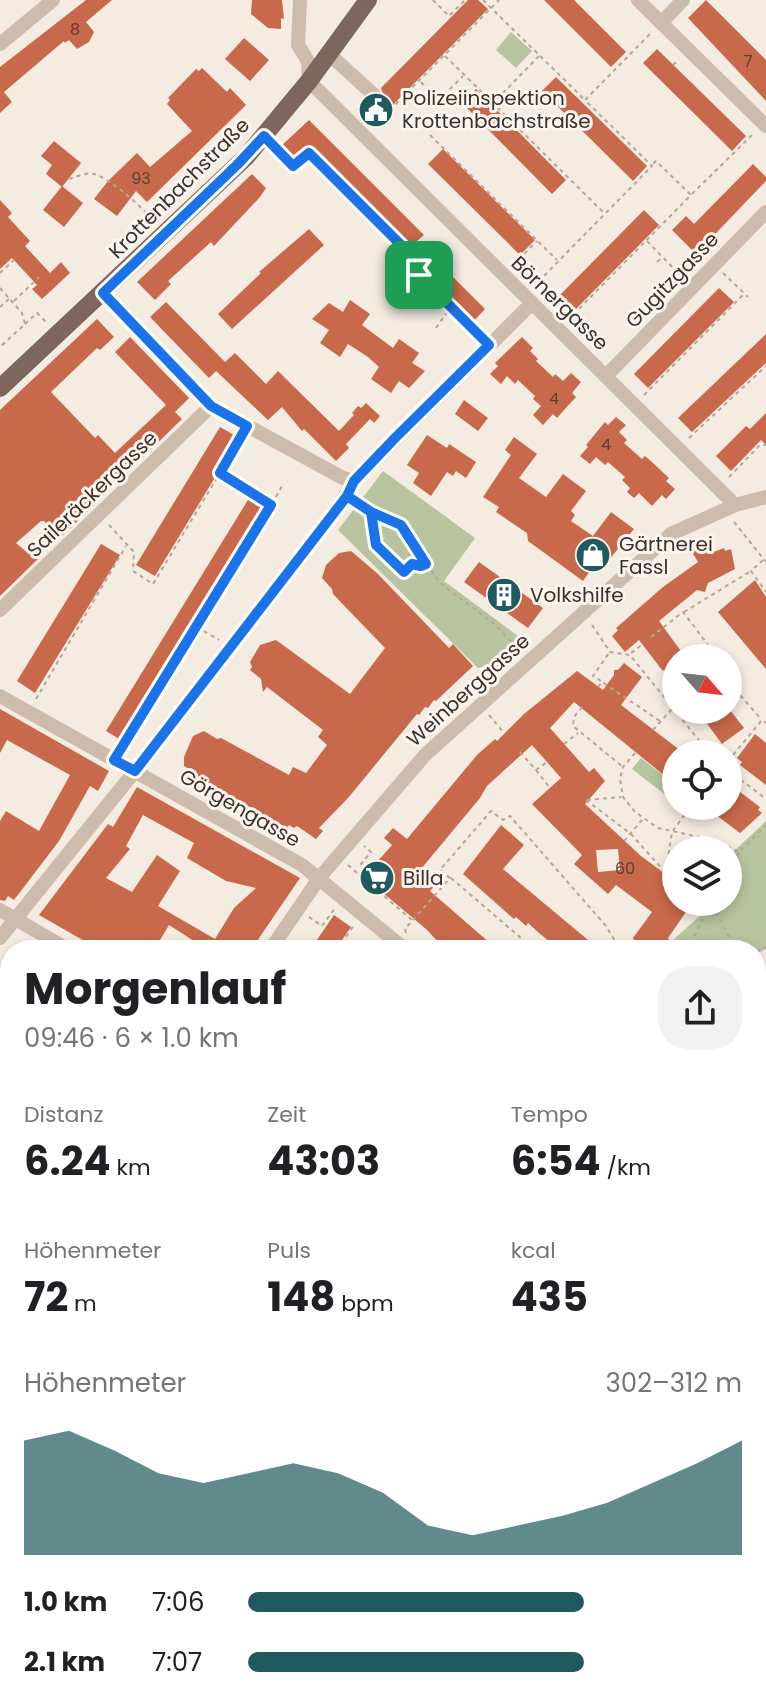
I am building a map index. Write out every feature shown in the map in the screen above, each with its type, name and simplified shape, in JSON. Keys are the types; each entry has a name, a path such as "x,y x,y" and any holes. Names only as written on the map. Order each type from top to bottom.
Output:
{"main road":[{"name":"Krottenbachstraße","path":"0,388 246,157 309,81 368,0"}],"street":[{"path":"0,44 53,0"},
{"path":"300,0 298,45 308,61 309,81"},
{"path":"638,0 764,124"},
{"path":"661,23 683,0"},
{"path":"329,54 374,95"},
{"name":"Börnergasse","path":"309,81 735,505"},
{"name":"Gugitzgasse","path":"606,376 766,212"},
{"path":"103,293 211,406 343,478 354,481"},
{"path":"0,938 135,771 347,496 354,481 489,345 528,300"},
{"name":"Saileräckergasse","path":"0,610 211,406"},
{"name":"Weinberggasse","path":"277,940 320,877 354,837 425,755 480,705 671,534 735,505 766,497"},
{"name":"Görgengasse","path":"0,696 320,877 399,940"},
{"path":"0,910 52,940"}],"path":[{"path":"433,0 449,16 465,0"},
{"path":"483,0 652,166"},
{"path":"364,137 499,0"},
{"path":"585,100 661,23"},
{"path":"445,56 604,213"},
{"path":"493,103 539,56"},
{"path":"444,95 464,75"},
{"path":"420,81 430,92"},
{"path":"558,329 764,124"},
{"path":"430,135 558,261"},
{"path":"264,136 293,166 309,153 406,250 400,256 489,345"},
{"path":"528,300 558,261 656,161 691,195"},
{"path":"69,179 91,173 100,177 148,213 165,234"},
{"path":"503,275 538,240"},
{"path":"647,241 683,278"},
{"path":"657,262 663,257"},
{"path":"0,273 14,260"},
{"path":"715,264 748,297"},
{"path":"399,301 419,275"},
{"path":"0,307 39,277"},
{"path":"0,288 22,313 25,324"},
{"path":"634,404 744,294"},
{"path":"436,328 451,307"},
{"path":"0,347 37,313 40,316"},
{"path":"678,448 766,366"},
{"path":"99,515 134,552 133,571 153,584 247,426"},
{"path":"717,487 760,445 766,445"},
{"path":"220,473 271,505"},
{"path":"114,760 283,484"},
{"path":"347,496 371,512 401,525 440,583 496,625 529,662"},
{"path":"651,637 683,612 765,560 734,524 735,505"},
{"path":"371,512 376,545 404,572 412,564"},
{"path":"28,712 127,545"},
{"path":"412,564 410,554 415,547"},
{"path":"412,564 421,566 429,559 428,551 415,547"},
{"path":"751,571 766,592"},
{"path":"683,612 707,644"},
{"path":"583,615 594,626 610,652 630,655 662,694"},
{"path":"196,627 230,647"},
{"path":"630,655 643,644"},
{"path":"610,652 593,676 660,721 653,730"},
{"path":"598,687 602,682"},
{"path":"449,697 456,707"},
{"path":"742,697 766,723"},
{"path":"480,705 505,734"},
{"path":"582,707 574,717 573,726 623,767"},
{"path":"742,744 762,720"},
{"path":"686,724 699,740"},
{"path":"564,744 578,733"},
{"path":"520,752 550,788"},
{"path":"635,753 623,767 620,779 623,797 643,819 672,832 692,836"},
{"path":"536,770 547,762"},
{"path":"742,781 766,799"},
{"path":"623,797 586,800 631,834 665,872 672,832 681,820"},
{"path":"523,940 440,870 491,811 503,820 510,816 606,926 614,940"},
{"path":"624,841 643,819"},
{"path":"742,849 766,825"},
{"path":"354,837 371,852 361,864 368,870 362,877"},
{"path":"338,856 412,920"},
{"path":"406,940 405,929 450,878"},
{"path":"298,910 322,926 344,897"},
{"path":"344,940 362,913"},
{"path":"694,940 704,916"},
{"path":"718,916 731,940"}],"green space":[{"path":"511,32 532,51 516,68 496,50"},
{"path":"383,471 475,538 444,581 526,642 496,668 487,665 478,668 338,530"},
{"path":"641,758 662,774 662,792 632,769"},
{"path":"766,821 766,940 674,939 700,916 742,916 742,844"}],"building":[{"path":"86,0 112,0 86,22 94,32 89,42 77,49 69,40 64,41 4,92 12,102 0,113 0,67"},
{"path":"252,0 282,0 284,19 281,18 281,29 268,28 251,14"},
{"path":"468,0 478,0 488,9 377,121 363,107 367,102 373,105 381,102 384,96 381,88"},
{"path":"544,0 574,0 626,52 611,67"},
{"path":"706,0 766,60 766,101 688,18"},
{"path":"244,38 269,60 250,81 225,59"},
{"path":"657,49 746,136 732,151 643,63"},
{"path":"202,68 227,92 230,88 246,105 147,202 136,191 117,216 94,199 137,153 150,167 192,131 167,104 168,98 196,69 199,71"},
{"path":"556,77 647,166 633,181 542,91"},
{"path":"476,89 566,180 552,194 462,103"},
{"path":"309,120 424,235 417,241 485,309 471,324 402,257 409,250 308,149 294,163 279,148"},
{"path":"54,141 81,163 62,187 46,174 52,165 41,156"},
{"path":"443,149 535,240 520,255 428,164"},
{"path":"753,164 766,177 766,181 696,254 672,230 686,216 694,224"},
{"path":"252,174 266,188 260,197 214,246 211,242 168,281 171,284 155,300 137,282"},
{"path":"62,186 83,203 64,227 43,210"},
{"path":"0,200 12,213 8,217 30,241 25,246 50,273 61,262 70,273 42,299 32,289 37,285 12,258 0,269"},
{"path":"644,210 659,225 571,314 556,299"},
{"path":"309,229 324,245 232,329 218,314 259,272"},
{"path":"719,288 734,302 648,388 634,374"},
{"path":"350,300 370,314 362,325 393,348 399,339 419,353 412,363 425,371 409,388 399,381 391,393 371,379 379,367 368,357 348,344 340,357 320,343 329,330 312,319 329,303 343,312"},
{"path":"166,302 225,362 235,353 266,384 278,371 339,431 358,406 361,408 366,403 380,416 374,423 370,419 346,444 349,448 336,461 304,429 302,431 282,407 268,420 216,371 209,378 150,317"},
{"path":"97,319 114,337 100,350 97,348 51,392 95,438 98,435 115,453 166,405 115,352 130,337 189,398 175,412 182,419 60,538 41,521 16,543 29,554 40,557 0,596 0,410"},
{"path":"766,334 766,363 692,432 678,418"},
{"path":"522,337 533,348 530,351 538,359 536,361 553,377 555,374 563,381 571,373 581,382 572,393 576,397 557,418 553,414 543,425 533,415 541,406 533,399 535,396 518,380 515,384 507,376 501,384 490,374 498,366 495,363"},
{"path":"464,400 488,418 478,431 455,414"},
{"path":"766,413 766,445 761,440 731,471 716,456 746,426 750,429"},
{"path":"616,417 626,425 619,432 627,440 624,443 642,459 645,456 669,478 666,481 675,489 666,499 662,495 652,506 639,493 634,498 627,492 630,488 622,480 625,477 608,462 605,465 596,457 590,464 580,456 605,422 608,425"},
{"path":"220,427 239,438 155,576 136,565"},
{"path":"427,435 447,448 449,444 476,462 466,478 456,471 453,476 447,472 431,496 413,483 419,473 407,465"},
{"path":"514,437 537,454 519,478 546,497 563,474 586,491 571,511 575,515 571,521 593,536 611,512 634,529 604,566 597,561 583,581 528,541 527,533 496,512 499,507 483,497 511,455 505,450"},
{"path":"251,495 268,506 124,742 106,731"},
{"path":"101,544 120,555 35,693 17,681"},
{"path":"707,544 711,553 731,549 735,569 708,583 705,592 697,590 659,621 676,644 662,644 662,670 639,640 625,652 612,636 618,630 616,628 663,587 698,562 692,552"},
{"path":"351,551 378,574 449,648 453,644 473,666 428,708 417,714 348,798 319,828 323,831 316,839 297,826 289,825 287,828 199,778 184,766 184,757 193,736 204,731 289,775 293,767 306,773 327,745 318,737 323,730 267,687 263,692 261,679 250,670 250,662 260,645 276,640 350,694 385,648 333,594 322,578 326,565 339,553"},
{"name":"Volkshilfe","path":"479,562 543,608 528,628 464,582"},
{"path":"755,580 766,597 766,669 718,612"},
{"path":"624,663 642,677 621,705 667,740 662,740 662,774 574,702 550,728 589,772 594,768 605,781 585,804 662,872 662,916 683,916 669,940 634,940 652,912 616,885 608,894 574,864 582,855 532,804 561,778 532,745 487,786 421,869 438,882 430,891 486,940 436,940 364,877 392,845 384,838 393,828 407,839 477,755 577,671 603,690 614,675 614,670","holes":["618,849 620,870 598,872 596,850"]},
{"path":"0,709 109,771 98,791 90,786 59,841 14,900 8,896 5,901 0,900 0,821 6,811 39,831 70,775 7,740 0,753"},
{"path":"707,724 741,724 744,728 728,740 719,740"},
{"path":"755,734 766,743 766,785 742,767 742,751"},
{"path":"137,787 300,878 258,940 192,940 169,925 160,940 83,940 39,915 108,824 113,827","holes":["143,815 194,843 187,858 226,881 256,888 234,908 215,939 158,906 180,871 157,855 132,892 106,878 130,849 126,846"]},
{"path":"742,794 760,807 758,810 762,813 740,833 723,820 742,820"},
{"path":"501,825 524,845 503,869 588,940 548,940 528,923 526,926 516,917 514,919 463,874"},
{"path":"334,915 351,927 342,940 317,940"}],"place":[{"name":"Polizeiinspektion Krottenbachstraße","path":"376,110"},
{"name":"Gärtnerei Fassl","path":"593,555"},
{"name":"Volkshilfe","path":"504,595"},
{"name":"Billa","path":"377,878"}],"route":[{"path":"419,275 400,256 406,250 309,153 293,166 264,136 246,157 103,293 211,406 247,426 220,473 271,505 114,760 135,771 347,496 371,512 401,525 426,564 412,564 404,572 376,545 371,512 347,496 354,481 489,345 419,275"}]}
